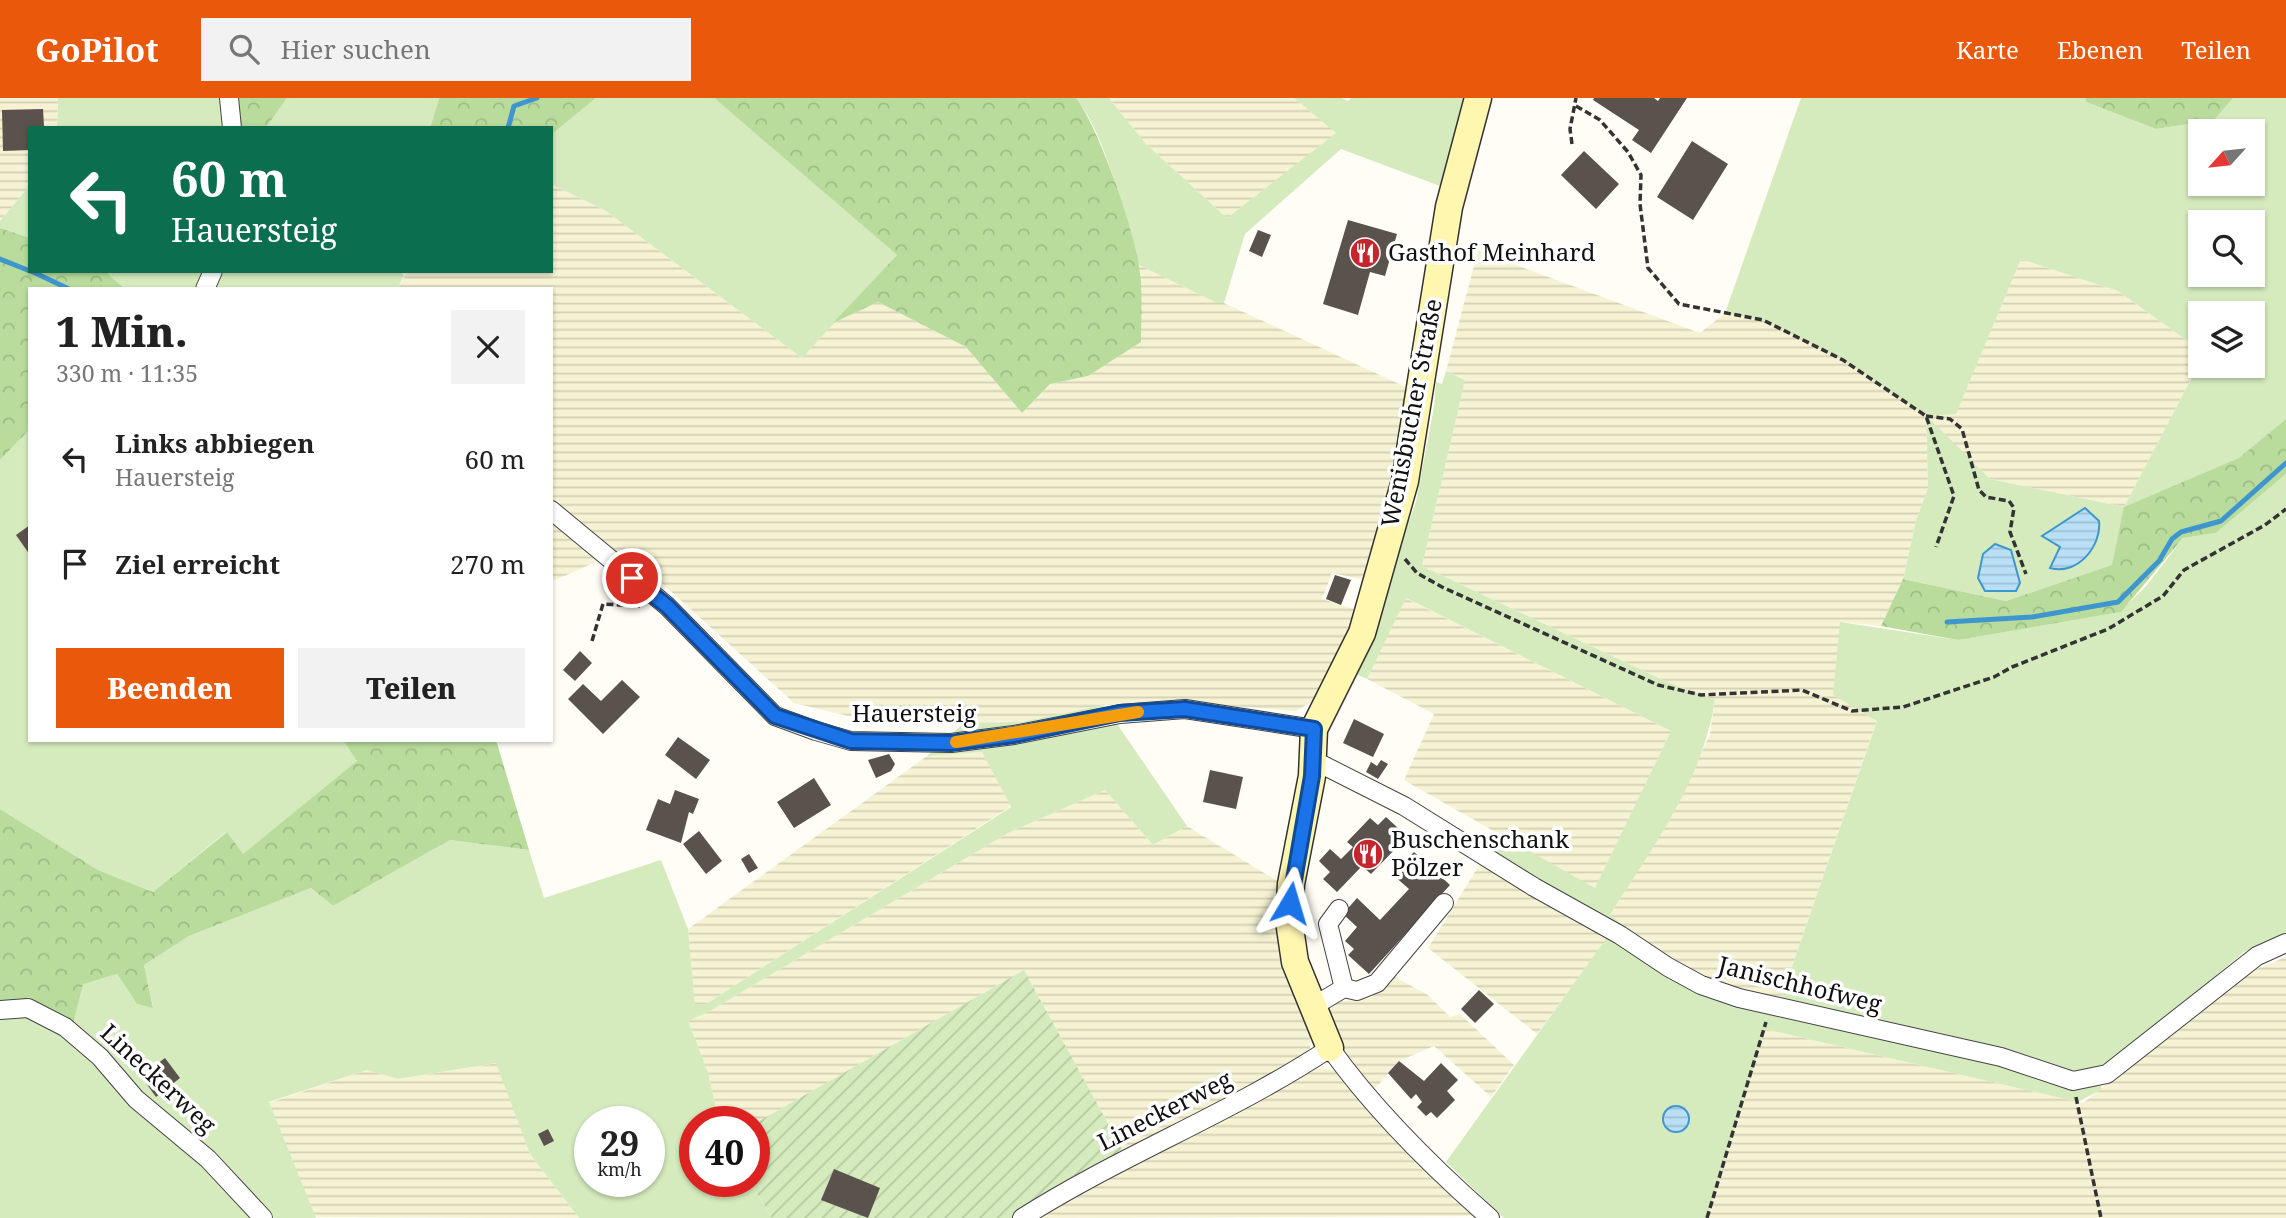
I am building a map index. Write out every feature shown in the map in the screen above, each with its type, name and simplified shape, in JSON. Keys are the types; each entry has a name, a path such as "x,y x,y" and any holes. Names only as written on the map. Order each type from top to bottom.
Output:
{"street":[{"path":"229,98 232,126"},
{"name":"Wenisbucher Straße","path":"1331,1048 1295,962 1289,921 1291,884 1313,760 1314,729 1362,633 1405,481 1449,206 1478,98"},
{"name":"Hauersteig","path":"553,512 667,606 775,716 851,741 951,743 1014,735 1120,713 1185,709 1314,729"},
{"name":"Janischhofweg","path":"1313,760 1404,806 1701,985 1771,1006 2001,1057 2073,1081"},
{"path":"1312,1007 1344,988 1357,991 1377,983 1444,903"},
{"path":"1339,909 1328,924 1344,988"},
{"path":"2073,1081 2107,1074 2257,956 2286,943"},
{"name":"Lineckerweg","path":"0,1010 28,1008 65,1027 100,1057 136,1098 208,1159 263,1218"},
{"path":"1331,1048 1347,1072 1424,1157 1490,1218"},
{"name":"Lineckerweg","path":"1022,1218 1074,1186 1185,1131 1331,1048"}],"path":[{"path":"1572,144 1570,129 1576,98"},
{"path":"1576,106 1600,120 1628,152 1641,175 1640,204 1648,268 1679,304 1763,320 1843,360 1926,416 1950,419 1962,429 1979,490 1986,497 2009,501 2014,508 2010,532 2026,574"},
{"path":"1926,416 1954,496 1936,547"},
{"path":"1389,536 1417,573 1442,587 1658,685 1701,695 1802,690 1852,711 1903,707 1931,699 1994,677 2012,667 2108,629 2162,596 2184,570 2265,526 2286,509"},
{"path":"592,641 603,604 667,606"},
{"path":"1707,1218 1771,1006"},
{"path":"2073,1081 2101,1218"}],"shaded area":[{"path":"0,98 58,98 57,126 28,126 28,187 0,221"},
{"path":"1109,98 1294,98 1337,133 1227,218 1145,143"},
{"path":"553,185 606,211 802,358 833,323 878,302 966,347 1022,413 1050,384 1088,376 1141,342 1139,265 1217,303 1224,303 1410,389 1399,458 1365,580 1332,573 1322,599 1357,610 1318,698 1296,711 1207,704 1104,705 1021,722 964,723 848,716 794,703 630,554 598,561 553,581 553,287 398,287 407,273 553,273"},
{"path":"1478,251 1700,333 1725,313 1763,320 1956,413 2021,259 2118,291 2188,341 2188,378 2192,378 2124,507 1990,479 1926,417 1928,488 1916,521 1903,579 1881,626 1840,622 1877,720 1780,1001 1701,980 1610,915 1672,816 1710,734 1715,700 1665,681 1422,566 1465,379 1446,371"},
{"path":"1405,598 1671,731 1595,889 1404,780 1434,714 1367,679"},
{"path":"982,752 1011,806 706,1004 695,1006 688,929 927,756"},
{"path":"1105,790 1153,845 1187,826 1279,882 1310,1031 1310,1055 1128,1160 1024,970 770,1115 770,1106 715,1106 708,1072 688,1021 710,1011 1008,833"},
{"path":"1483,859 1609,936 1537,1034 1428,948"},
{"path":"2286,957 2286,1218 1707,1218 1765,1029 2083,1103 2247,973"},
{"path":"1393,976 1428,995 1450,1017 1460,1014 1514,1065 1491,1097 1434,1046 1399,1061 1373,1091 1343,1057 1321,1013 1332,1002 1371,998"},
{"path":"497,1063 530,1154 579,1218 315,1217 269,1103 367,1070 398,1079"},
{"path":"1319,1068 1335,1070 1413,1156 1478,1216 1037,1218 1076,1191 1154,1155"}],"green space":[{"path":"58,98 236,98 239,126 57,126"},
{"path":"236,98 287,98 267,126 239,126"},
{"path":"287,98 439,98 431,126 267,126"},
{"path":"439,98 596,98 553,133 553,126 431,126"},
{"path":"596,98 714,98 897,255 802,358 606,211 553,185 553,133"},
{"path":"714,98 1076,98 1094,131 1114,179 1136,249 1140,275 1141,342 1088,376 1050,384 1022,413 966,347 878,302 833,323 897,255"},
{"path":"1076,98 1109,98 1145,143 1227,218 1336,133 1294,98 1342,98 1348,101 1351,98 1467,98 1440,186 1341,149 1245,234 1224,303 1217,303 1139,265 1106,155 1087,114"},
{"path":"1801,98 2085,98 2086,102 2156,129 2188,124 2188,196 2265,196 2265,119 2215,119 2233,98 2286,98 2286,419 2240,458 2125,507 2113,565 2006,601 1903,579 1916,521 1928,488 1926,416 1843,360 1763,320 1725,313","holes":["2021,259 2118,291 2188,341 2188,301 2265,301 2265,378 2192,378 2124,507 1990,479 1927,416 1956,414","2099,521 2098,538 2091,551 2064,569 2056,557 2060,546 2053,542 2052,528 2064,523"]},
{"path":"2085,98 2233,98 2215,119 2188,119 2188,124 2156,129 2086,102"},
{"path":"28,187 28,237 0,228 0,221"},
{"path":"0,228 28,237 28,273 107,273 123,287 28,287 28,431 0,460"},
{"path":"107,273 402,273 404,276 398,287 123,287"},
{"path":"1446,371 1465,380 1422,566 1665,681 1715,700 1709,729 1688,786 1659,839 1610,915 1701,980 1780,1001 1877,721 1833,695 1840,622 1958,640 2120,612 2147,585 2183,538 2216,533 2286,474 2286,933 2244,952 2118,1058 2095,1070 2102,1089 2078,1102 1765,1029 1707,1218 1504,1218 1446,1162 1608,936 1485,856 1494,831 1595,888 1671,731 1406,598 1367,679 1356,674 1318,698 1357,610 1408,524 1416,502 1434,407 1436,382 1442,384"},
{"path":"2286,419 2286,474 2216,533 2183,538 2121,612 1958,640 1881,626 1903,579 2006,601 2112,565 2124,507 2239,458"},
{"path":"28,431 28,742 344,742 358,761 242,855 226,832 153,892 98,870 0,809 0,460"},
{"path":"1104,705 1187,826 1153,845 1105,790 1008,833 710,1011 688,1021 708,1072 715,1106 679,1106 679,1197 759,1197 772,1218 579,1218 530,1154 496,1063 398,1079 367,1070 269,1102 316,1218 0,1218 0,1015 29,997 117,974 137,1004 153,1007 144,965 189,936 311,888 333,906 450,840 529,850 544,898 661,860 688,929 695,1005 706,1004 1011,807 982,752 927,756 964,723 1021,722"},
{"path":"344,742 497,742 529,850 450,840 333,906 311,888 189,936 144,965 153,1008 137,1004 117,974 83,984 73,1023 29,997 0,1015 0,809 98,870 153,892 227,832 243,854 357,761"},
{"path":"1024,970 1128,1160 1037,1218 772,1218 759,1197 770,1197 770,1115"}],"water":[{"path":"2085,508 2099,521 2099,531 2092,549 2086,557 2069,568 2050,568 2060,547 2042,536"},
{"path":"1995,544 2011,550 2020,583 2016,591 1985,591 1978,578 1983,554"},
{"path":"1676,1106 1685,1110 1689,1119 1685,1128 1676,1132 1667,1128 1663,1119 1667,1110"}],"building":[{"path":"1654,98 1658,101 1660,98 1687,98 1651,153 1632,140 1639,130 1593,100"},
{"path":"43,109 44,126 28,126 28,150 3,151 2,110"},
{"path":"1692,141 1728,164 1693,220 1657,197"},
{"path":"1584,151 1619,184 1596,209 1561,175"},
{"name":"Gasthof Meinhard","path":"1348,220 1397,234 1385,276 1370,272 1358,315 1323,304"},
{"path":"1258,230 1271,235 1262,257 1249,251"},
{"path":"28,526 28,552 16,535"},
{"path":"1335,575 1351,580 1341,605 1326,599"},
{"path":"580,651 592,663 575,681 563,670"},
{"path":"622,680 640,697 603,734 568,699 583,684 601,701"},
{"path":"1354,719 1384,734 1373,757 1343,743"},
{"path":"678,737 710,760 696,779 665,755"},
{"path":"889,754 895,764 891,771 876,778 868,760"},
{"path":"1381,760 1388,764 1378,779 1366,772 1371,762 1377,766"},
{"path":"1210,770 1243,777 1236,809 1203,802"},
{"path":"814,778 831,805 794,828 777,802"},
{"path":"675,790 699,799 693,814 689,812 681,843 646,830 658,799 670,804"},
{"name":"Buschenschank Pölzer","path":"1386,817 1399,829 1393,835 1401,843 1371,874 1362,866 1337,892 1323,879 1330,872 1319,861 1330,849 1341,859 1353,847 1347,842 1370,818 1378,825"},
{"path":"699,831 722,861 706,874 683,844"},
{"path":"1414,852 1450,885 1369,974 1348,955 1354,949 1345,941 1357,927 1343,914 1357,898 1380,920 1409,889 1393,875"},
{"path":"749,854 758,868 749,873 741,859"},
{"path":"1479,990 1494,1004 1475,1023 1461,1009"},
{"path":"165,1058 180,1078 156,1097 141,1076"},
{"path":"1399,1061 1424,1081 1441,1063 1458,1080 1447,1091 1455,1100 1437,1118 1431,1112 1426,1116 1417,1107 1422,1102 1416,1094 1411,1099 1388,1073"},
{"path":"548,1129 554,1141 544,1146 538,1134"},
{"path":"834,1169 880,1188 868,1218 821,1200"}],"waterway":[{"path":"509,126 514,106 537,98"},
{"path":"0,259 28,270"},
{"path":"35,273 65,287"},
{"path":"1947,622 2032,617 2118,602 2159,561 2172,539 2181,532 2221,521 2286,463"}],"slow traffic":[{"path":"956,742 1014,735 1120,713 1138,712"}],"place":[{"name":"Gasthof Meinhard","path":"1365,253"},
{"name":"Buschenschank Pölzer","path":"1368,854"}],"route":[{"path":"632,578 667,606 775,716 851,741 951,743 1014,735 1120,713 1185,709 1314,729 1312,776 1291,884 1290,903"}]}
